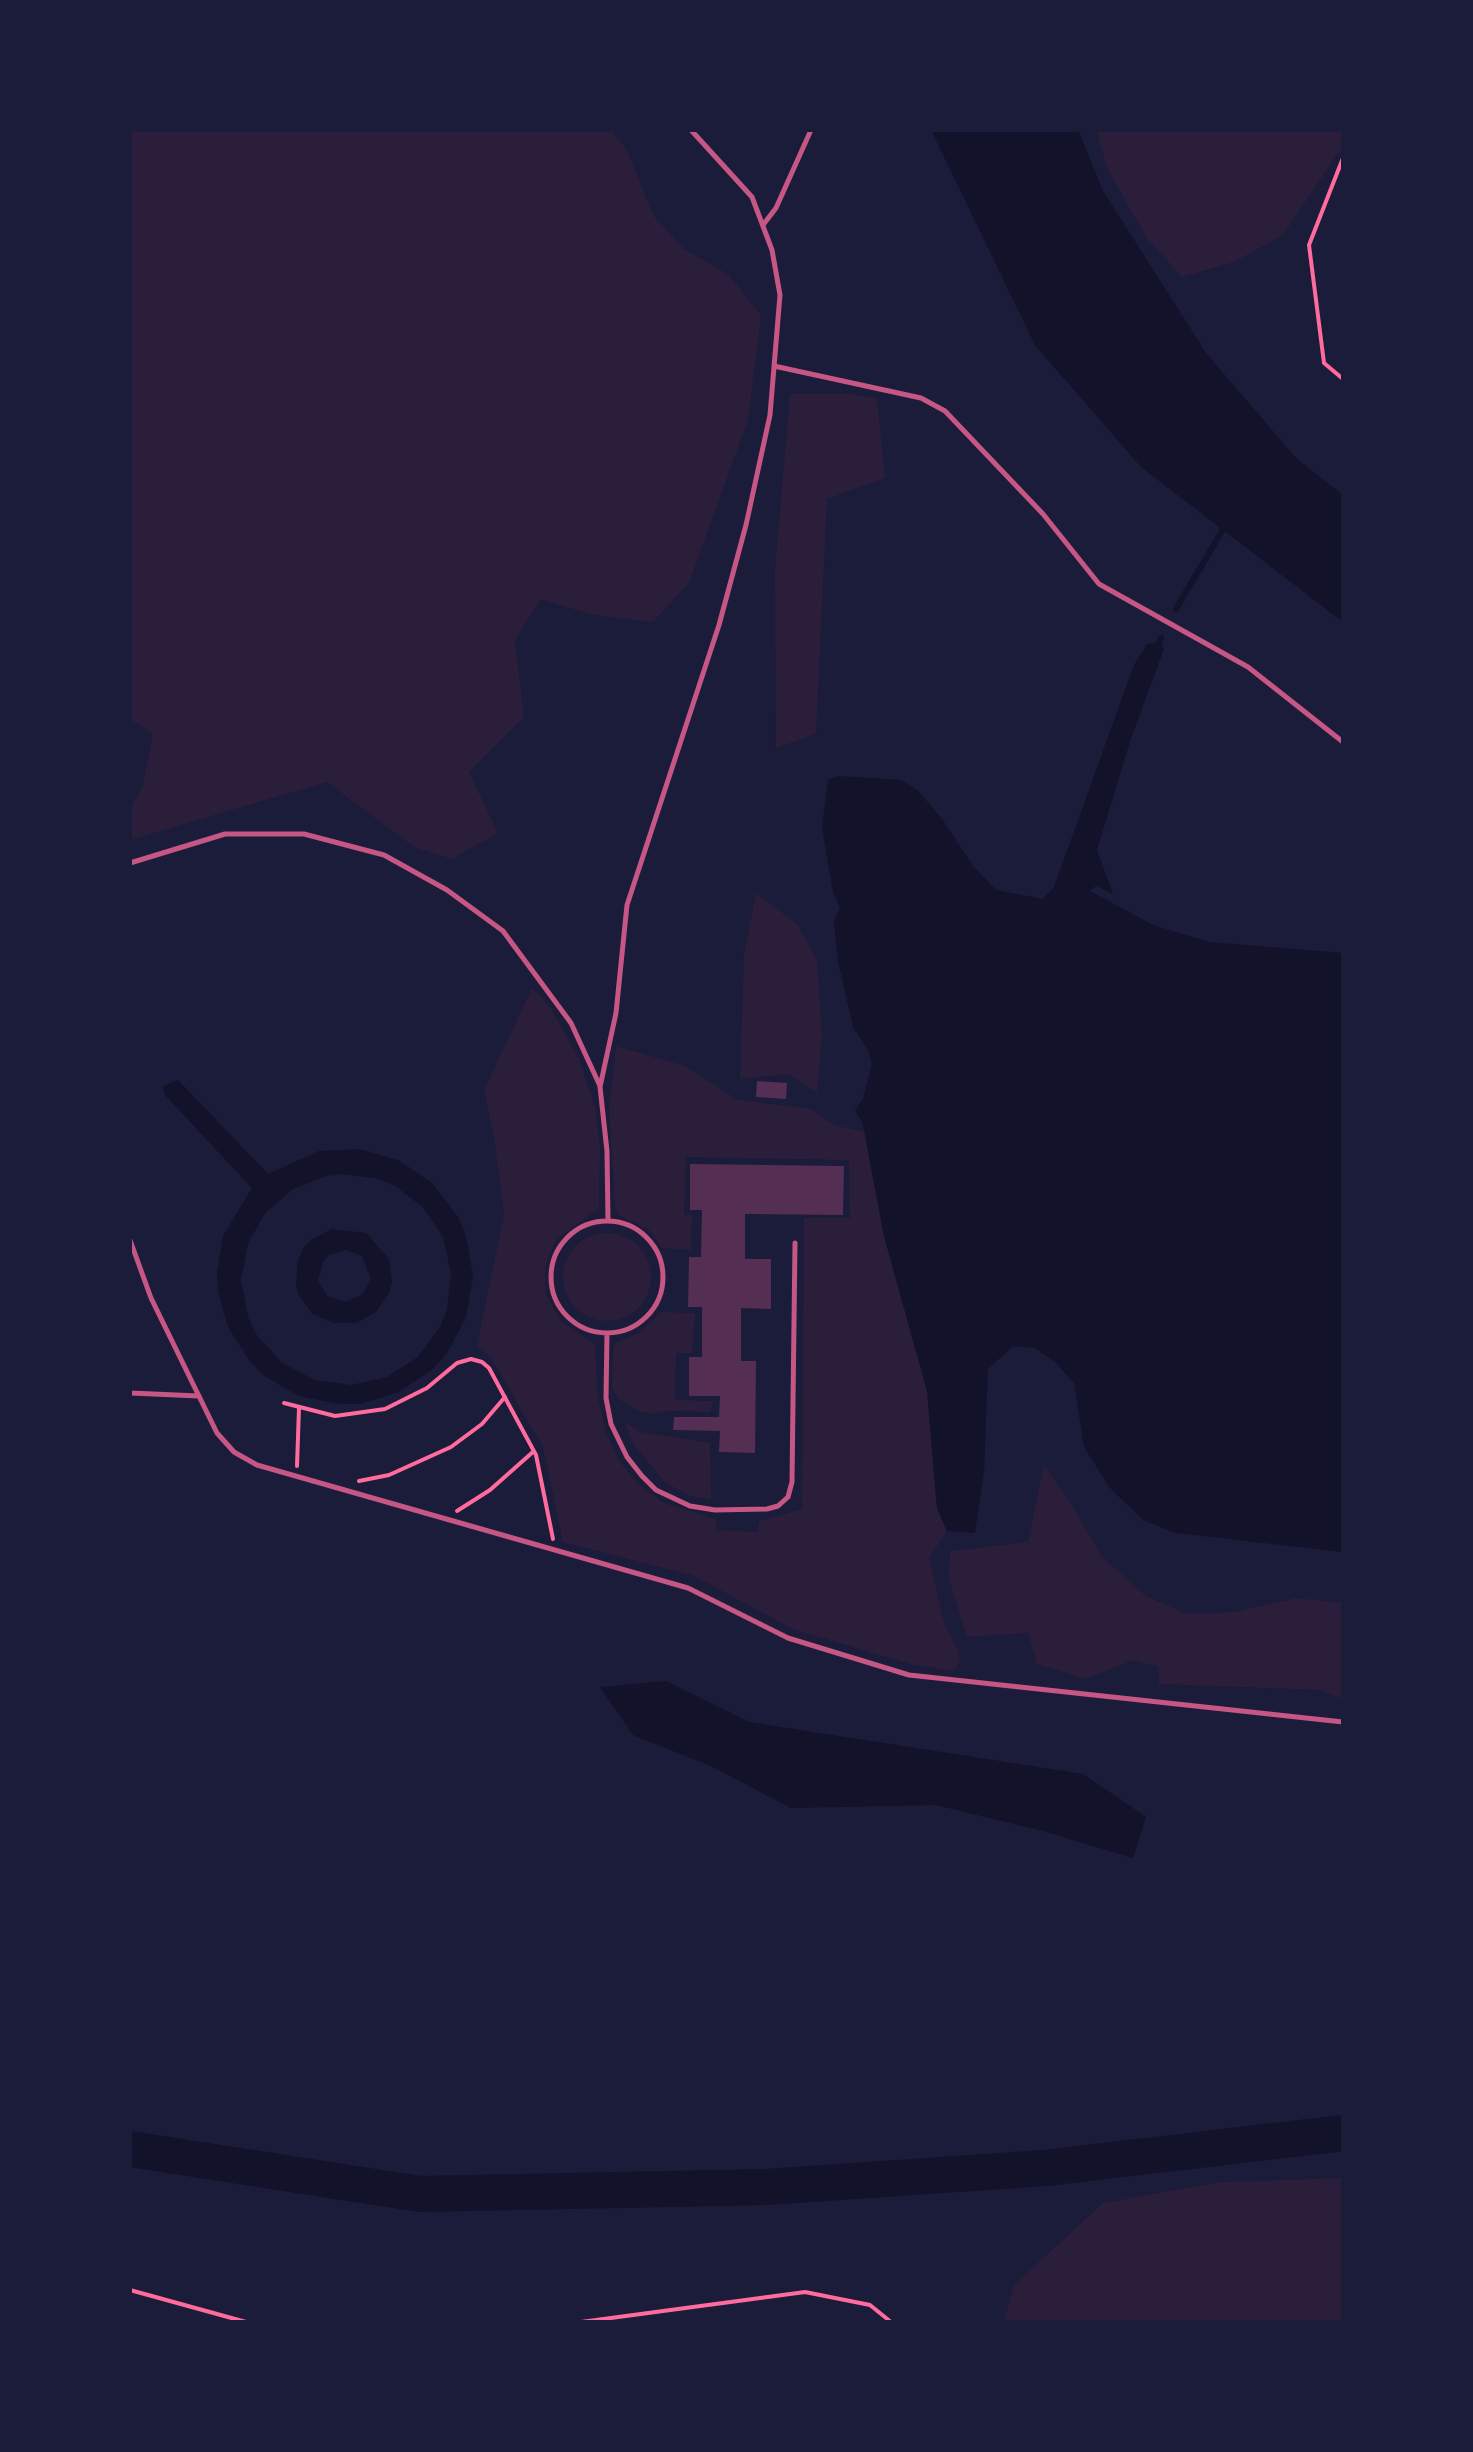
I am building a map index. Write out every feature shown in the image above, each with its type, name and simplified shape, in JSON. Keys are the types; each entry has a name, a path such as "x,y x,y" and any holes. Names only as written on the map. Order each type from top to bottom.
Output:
{"lane":[{"path":"600,1087 616,1013 627,905 727,596 770,415 780,295 763,226 752,197 691,130"},
{"path":"763,226 776,208 811,130"},
{"path":"774,366 921,398 945,411 1016,483 1099,584 1248,667 1343,742"},
{"path":"130,863 225,834 304,834 384,855 447,890 503,931 571,1023 600,1087 607,1151 608,1220"},
{"path":"608,1220 625,1223 653,1244 664,1277 653,1310 641,1323 607,1333 588,1330 571,1320 559,1305 552,1277 559,1248 571,1233 588,1224 608,1220"},
{"path":"130,1240 151,1298 217,1433 234,1452 257,1465 688,1588 788,1638 909,1675 1343,1722"},
{"path":"607,1333 606,1398 611,1424 627,1457 642,1476 664,1494 690,1506 715,1510 778,1506 788,1497 792,1482 795,1243"},
{"path":"130,1393 199,1396"}],"path":[{"path":"1343,158 1309,245 1324,363 1343,379"},
{"path":"284,1403 335,1416 385,1409 427,1388 457,1363 471,1359 489,1368 534,1451 555,1549"},
{"path":"328,1484 389,1475 420,1463 451,1447 482,1424 505,1397"},
{"path":"297,1476 299,1408"},
{"path":"445,1518 490,1490 534,1451"},
{"path":"130,2290 246,2322"},
{"path":"581,2322 805,2292 870,2305 891,2322"}],"shaded area":[{"path":"130,130 611,130 627,150 653,215 684,249 729,275 761,315 748,420 689,583 653,622 593,615 541,599 515,640 524,717 469,772 498,833 452,859 414,847 327,782 130,840 130,807 142,789 153,734 130,719"},
{"path":"931,130 1078,130 1103,191 1206,353 1297,459 1343,495 1343,622 1141,467 1035,345"},
{"path":"1096,130 1343,130 1343,146 1283,235 1234,262 1182,277 1146,237 1108,170"},
{"path":"790,394 850,394 877,398 885,478 827,499 816,734 776,748 775,570"},
{"path":"1159,643 1164,649 1131,738 1097,850 1113,894 1096,886 1090,891 1153,925 1209,942 1343,953 1343,1552 1176,1533 1143,1520 1110,1488 1084,1447 1074,1383 1056,1363 1035,1348 1013,1346 988,1369 984,1472 975,1533 947,1531 937,1508 927,1391 884,1236 863,1124 855,1110 863,1099 872,1064 869,1052 853,1027 838,961 834,922 840,907 833,892 822,827 828,780 837,776 902,780 918,791 943,820 973,866 996,890 1043,899 1054,887 1134,665 1147,644"},
{"path":"756,893 797,924 817,960 822,1035 817,1093 789,1074 740,1079 744,954"},
{"path":"532,988 549,1005 579,1059 595,1107 600,1146 599,1208 556,1240 545,1267 546,1295 560,1320 595,1345 598,1400 607,1435 620,1462 638,1484 664,1503 716,1519 717,1530 757,1532 759,1521 802,1509 804,1218 850,1218 849,1160 686,1157 684,1215 692,1215 691,1250 663,1248 648,1229 620,1216 615,1207 609,1107 616,1046 685,1066 738,1100 811,1109 834,1125 864,1132 884,1236 927,1391 937,1508 947,1531 929,1558 944,1622 958,1650 960,1662 953,1671 910,1664 793,1629 694,1576 563,1542 543,1447 491,1358 477,1345 504,1215 494,1137 484,1090"},
{"path":"178,1080 268,1174 319,1151 360,1149 400,1161 433,1184 458,1217 466,1236 473,1276 466,1317 447,1353 433,1369 399,1392 360,1404 339,1404 299,1396 263,1375 249,1360 228,1327 218,1291 217,1273 223,1236 252,1188 164,1094 163,1086","holes":["344,1174 379,1179 395,1186 423,1207 443,1237 451,1273 447,1310 440,1327 418,1357 387,1377 351,1385 314,1380 281,1362 256,1334 248,1317 241,1280 248,1243 266,1212 293,1189 326,1176"]},
{"path":"332,1229 366,1233 389,1259 392,1282 389,1293 376,1312 356,1323 334,1323 313,1314 299,1296 296,1284 298,1260 311,1240","holes":["346,1250 362,1256 371,1279 362,1295 345,1302 327,1296 318,1280 323,1262 329,1255"]},
{"path":"607,1233 624,1237 638,1246 647,1260 651,1277 647,1294 638,1308 624,1317 607,1321 590,1317 576,1308 567,1294 563,1277 567,1260 576,1246 590,1237"},
{"path":"661,1312 695,1313 692,1353 676,1353 675,1400 712,1401 711,1412 653,1414 639,1411 618,1399 612,1388 613,1348 617,1342 639,1333"},
{"path":"624,1422 641,1432 710,1443 711,1500 690,1496 666,1483 633,1444"},
{"path":"1044,1465 1071,1503 1102,1557 1146,1596 1187,1614 1235,1612 1296,1598 1343,1603 1343,1699 1320,1690 1159,1684 1158,1667 1134,1660 1085,1679 1037,1664 1028,1633 967,1637 949,1579 950,1551 1028,1542"},
{"path":"666,1681 749,1722 1083,1774 1146,1817 1133,1858 1039,1830 936,1805 791,1808 711,1766 633,1735 600,1687"},
{"path":"1343,2178 1343,2322 1004,2322 1014,2285 1103,2203 1221,2182"}],"building":[{"path":"757,1081 787,1083 786,1099 756,1097"},
{"path":"690,1164 844,1166 843,1215 745,1214 745,1259 771,1259 771,1309 741,1308 741,1361 756,1361 755,1453 719,1452 720,1431 673,1430 674,1417 719,1417 720,1396 689,1396 689,1357 702,1357 702,1307 688,1307 689,1257 701,1257 702,1210 690,1210"}],"waterway":[{"path":"1176,609 1225,526"},
{"path":"1159,643 1161,638"},
{"path":"130,2149 420,2194 766,2187 1045,2168 1343,2133"}]}
